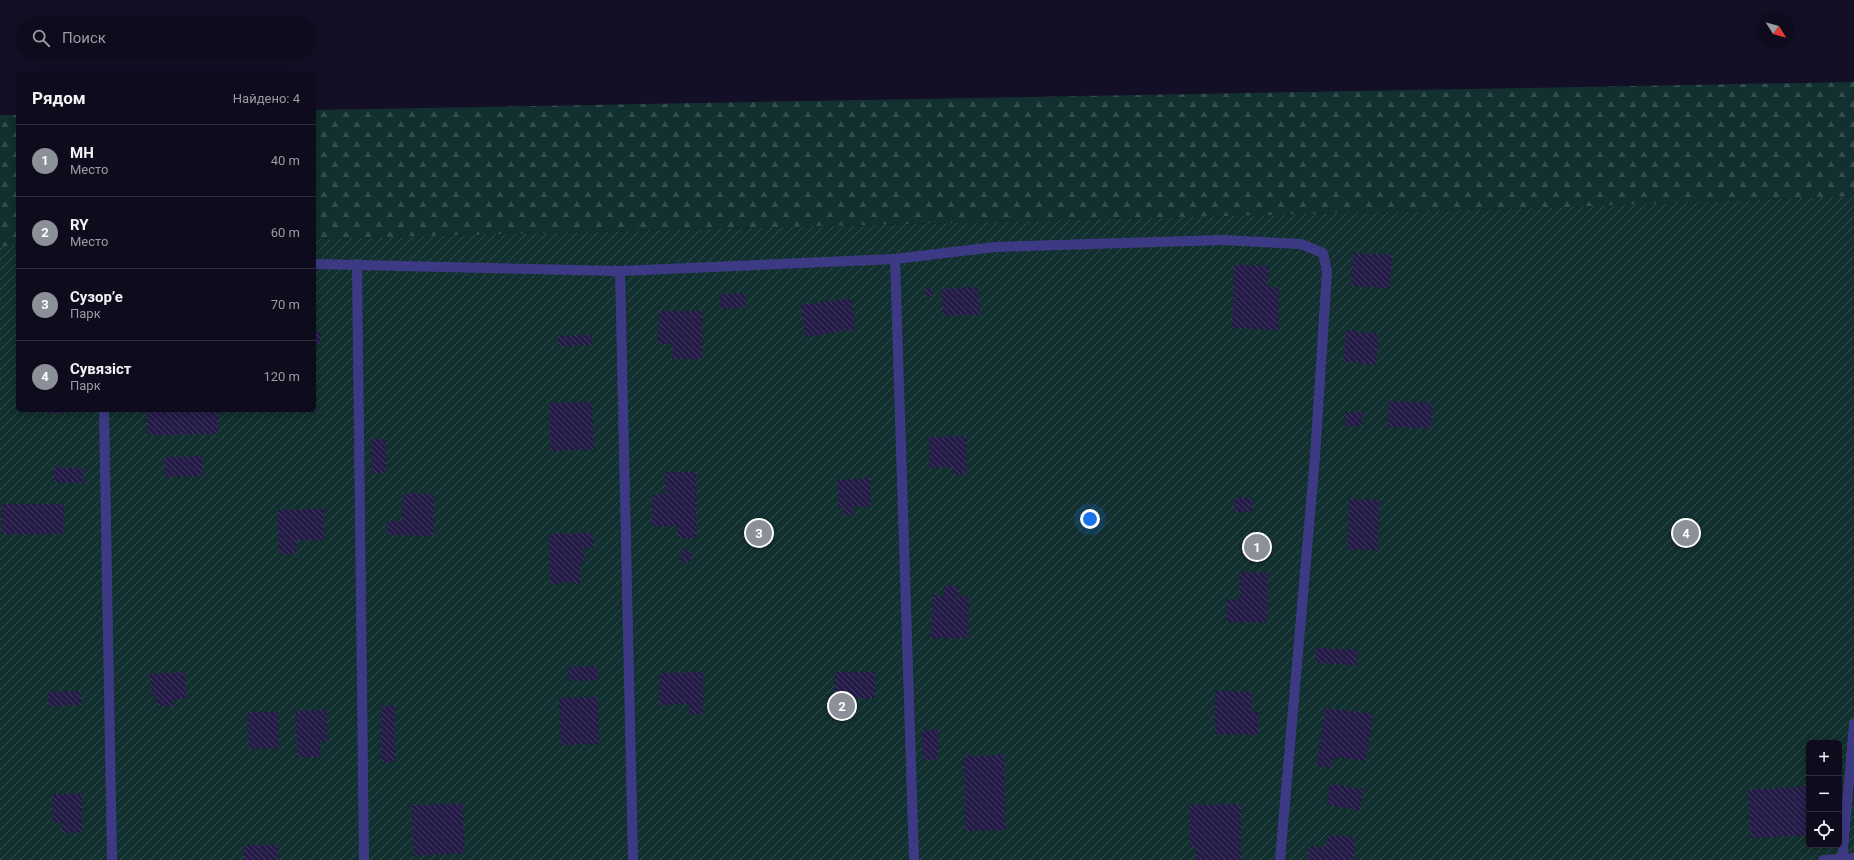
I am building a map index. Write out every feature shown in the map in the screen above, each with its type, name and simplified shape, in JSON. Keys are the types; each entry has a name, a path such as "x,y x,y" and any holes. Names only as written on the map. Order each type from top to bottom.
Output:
{"lane":[{"path":"316,264 620,271 895,259 995,247 1222,240 1301,244 1323,252 1327,271 1315,449 1280,860"},
{"path":"895,259 914,860"},
{"path":"357,264 364,860"},
{"path":"620,271 633,860"},
{"path":"104,412 112,860"},
{"path":"1842,859 1854,724"},
{"path":"1823,860 1854,858"}],"green space":[{"path":"1854,82 1854,196 1547,208 316,239 316,110"},
{"path":"0,115 16,115 16,246 0,246"},
{"path":"1854,196 1854,860 0,860 0,246 16,246 16,412 316,412 316,239 1547,208"}],"building":[{"path":"1353,253 1392,255 1390,288 1351,286"},
{"path":"1234,265 1268,266 1267,287 1279,287 1278,330 1232,328"},
{"path":"978,287 980,314 943,316 941,289"},
{"path":"925,289 933,289 933,296 925,297"},
{"path":"745,293 746,307 721,309 720,295"},
{"path":"851,298 855,329 805,337 801,305"},
{"path":"659,311 702,311 702,359 672,359 673,344 658,344"},
{"path":"1346,330 1379,334 1376,365 1343,361"},
{"path":"316,332 320,332 320,344 316,344"},
{"path":"592,335 592,345 558,346 558,336"},
{"path":"1389,401 1432,403 1431,428 1388,427"},
{"path":"592,402 594,449 551,451 549,403"},
{"path":"43,412 71,412 71,413"},
{"path":"147,412 218,412 218,434 147,435"},
{"path":"1346,412 1363,412 1362,426 1345,426"},
{"path":"966,436 967,474 953,475 953,467 930,468 929,437"},
{"path":"371,439 386,439 386,473 371,473"},
{"path":"202,456 203,476 165,477 164,457"},
{"path":"54,467 83,469 83,483 54,482"},
{"path":"665,472 696,472 696,538 678,538 678,526 652,526 652,495 665,494"},
{"path":"870,478 871,506 853,507 853,513 851,515 844,514 844,508 839,508 838,480"},
{"path":"403,493 434,494 433,536 387,535 387,521 402,521"},
{"path":"1235,498 1252,498 1252,512 1234,512"},
{"path":"1349,499 1379,500 1378,550 1348,549"},
{"path":"2,504 64,504 63,534 2,534"},
{"path":"323,509 324,540 296,540 297,553 279,554 278,510"},
{"path":"592,533 594,548 583,548 584,562 580,563 580,583 562,582 556,585 553,584 550,581 549,534"},
{"path":"1242,539 1272,539 1273,555 1242,555"},
{"path":"682,550 692,551 691,562 680,561"},
{"path":"1240,572 1268,573 1267,622 1227,622 1227,599 1240,599"},
{"path":"944,586 958,587 958,596 969,596 967,638 931,638 933,595 944,596"},
{"path":"1316,648 1357,650 1357,665 1315,663"},
{"path":"597,666 598,680 569,681 568,667"},
{"path":"185,672 186,698 173,700 173,706 157,706 156,696 152,697 150,674"},
{"path":"703,672 703,714 690,715 689,704 660,705 660,673"},
{"path":"835,672 875,672 875,698 855,698 854,713 849,713 849,716 834,716"},
{"path":"81,691 81,705 49,706 48,692"},
{"path":"1215,691 1252,692 1251,712 1258,711 1258,735 1215,734"},
{"path":"598,697 599,744 561,745 559,698"},
{"path":"381,706 395,706 395,762 381,762"},
{"path":"1325,708 1373,714 1366,761 1333,757 1332,768 1317,766"},
{"path":"327,710 327,742 320,742 321,757 297,757 296,711"},
{"path":"248,712 278,712 279,748 249,749"},
{"path":"922,730 938,730 938,759 923,760"},
{"path":"1004,755 1005,830 965,831 964,756"},
{"path":"1330,784 1363,789 1360,810 1327,805"},
{"path":"1806,786 1806,835 1751,838 1748,790"},
{"path":"52,794 82,794 82,832 62,833 62,822 53,823"},
{"path":"462,803 465,853 414,856 411,806"},
{"path":"1241,804 1241,860 1196,860 1196,847 1190,847 1190,805"},
{"path":"1327,835 1355,837 1354,860 1308,860 1309,846 1326,847"},
{"path":"244,845 278,845 278,860 244,860"}],"place":[{"name":"Сузорʼе","path":"759,533"},
{"name":"Сувязіст","path":"1686,533"},
{"name":"МН","path":"1257,547"},
{"name":"RY","path":"842,706"}]}
